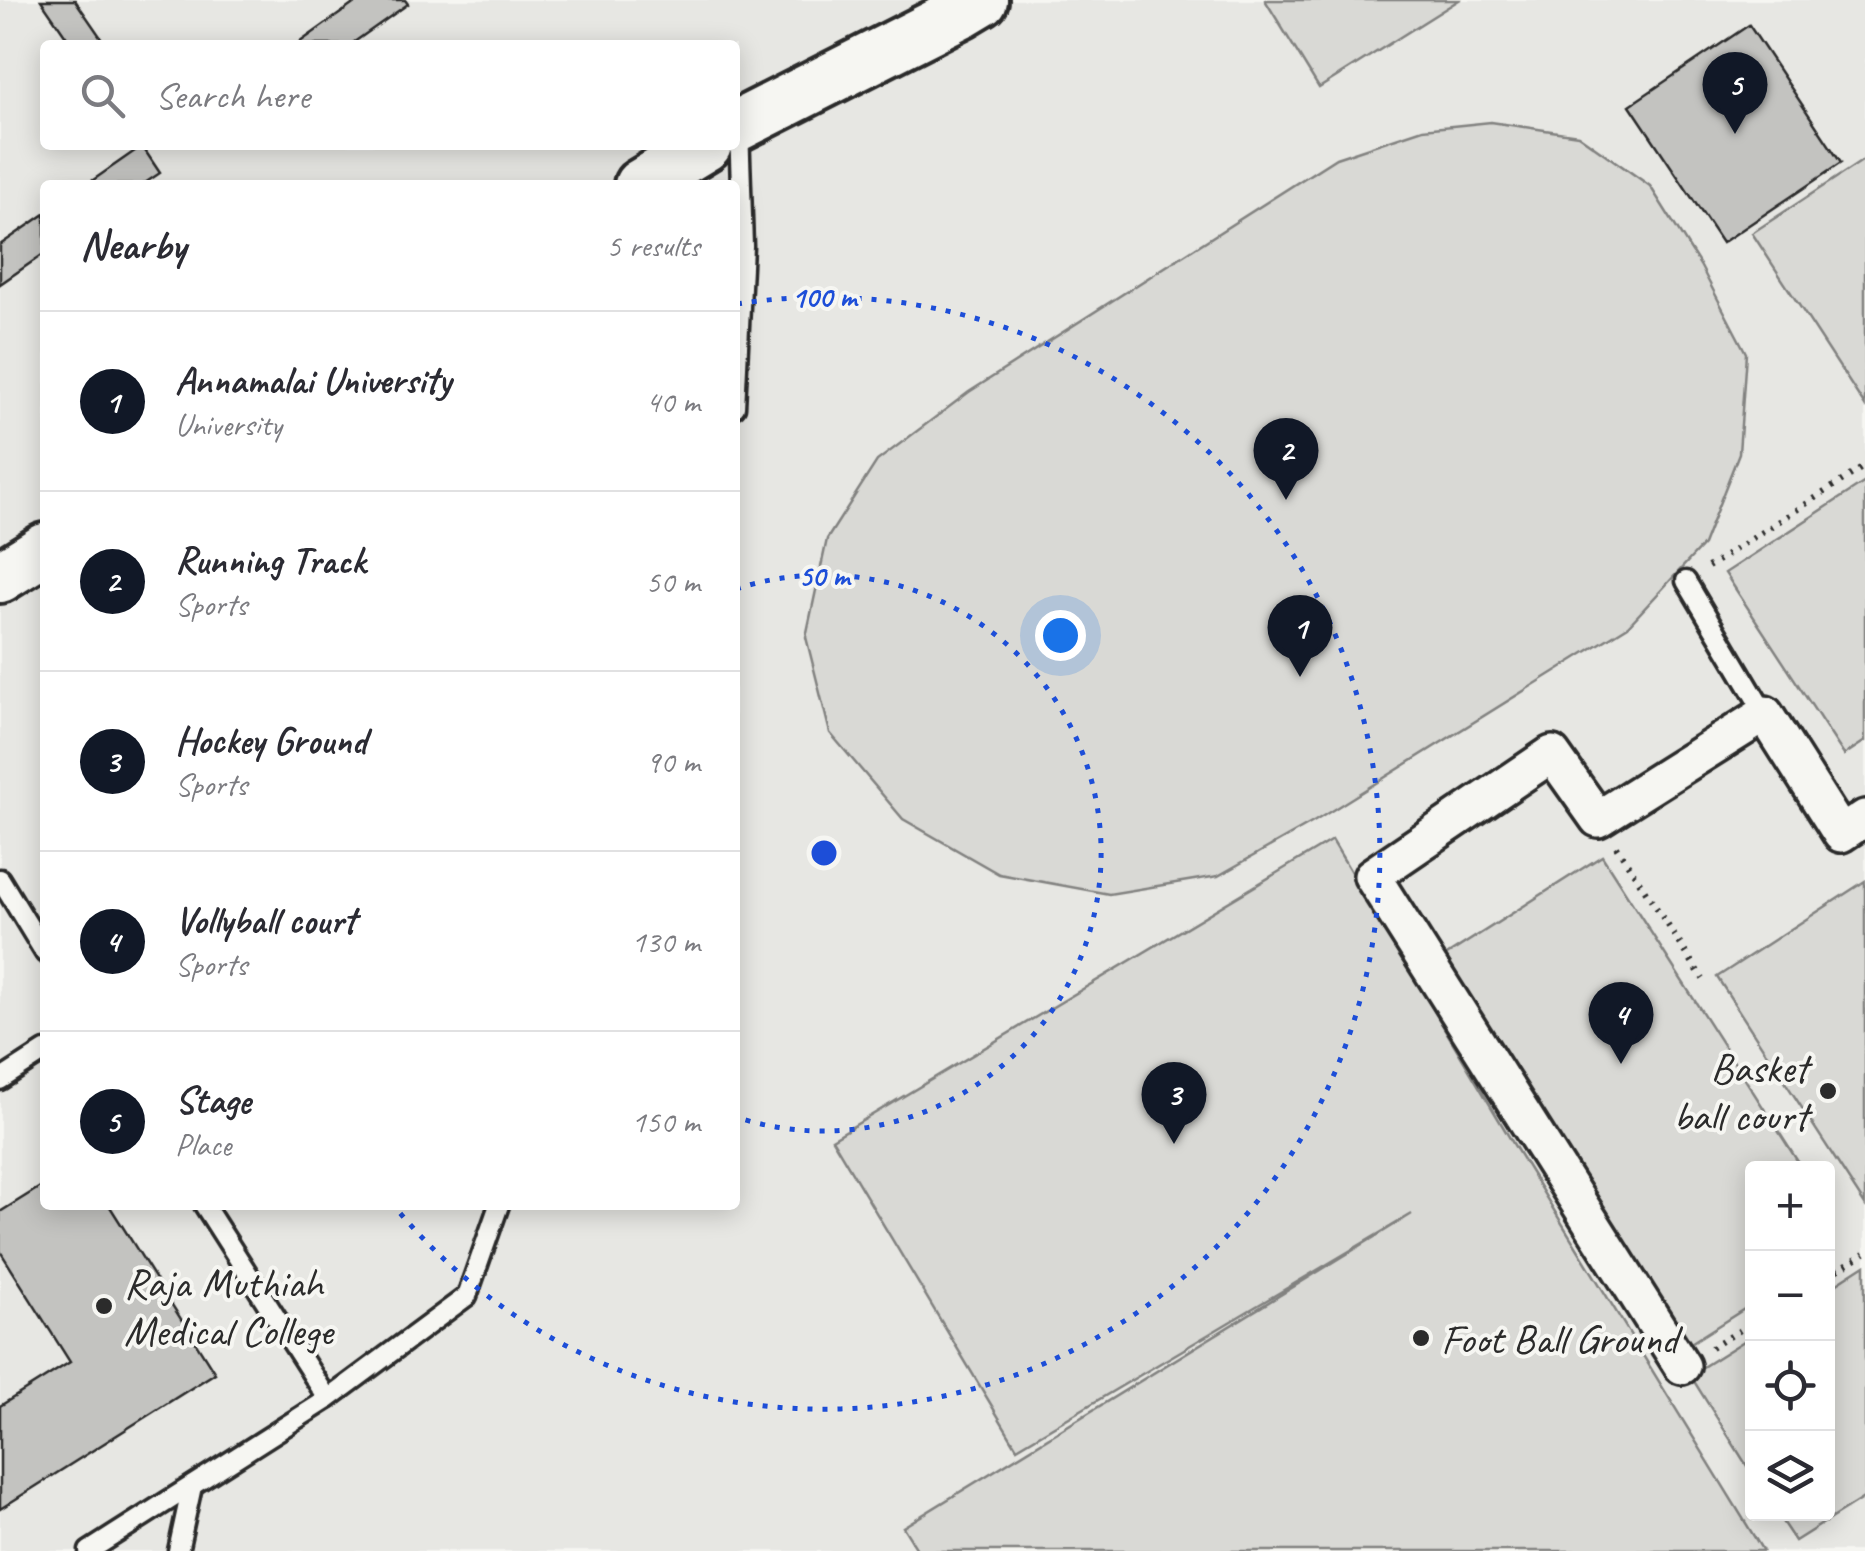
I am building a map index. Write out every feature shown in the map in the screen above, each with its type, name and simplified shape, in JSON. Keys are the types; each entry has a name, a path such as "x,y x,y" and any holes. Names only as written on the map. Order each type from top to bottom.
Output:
{"street":[{"path":"740,125 982,0"},
{"path":"648,180 697,150"},
{"path":"0,577 40,552"},
{"path":"1682,1366 1372,876 1552,754 1598,819 1765,714 1841,834 1865,818"}],"lane":[{"path":"729,150 733,180"},
{"path":"740,226 740,307"},
{"path":"1686,581 1765,714"},
{"path":"0,880 40,945"},
{"path":"0,1080 40,1055"},
{"path":"207,1210 328,1399"},
{"path":"89,1551 328,1399 467,1296 497,1210"},
{"path":"178,1551 192,1486"}],"path":[{"path":"1686,581 1864,466"},
{"path":"1598,819 1703,979"},
{"path":"1835,1272 1865,1253"},
{"path":"1682,1366 1745,1326"}],"shaded area":[{"path":"0,0 1865,0 1865,1551 0,1551"},
{"path":"1265,0 1459,0 1319,88"},
{"path":"1491,122 1578,135 1650,186 1700,265 1746,353 1739,453 1703,545 1628,626 1315,821 1218,876 1109,894 999,874 903,819 830,733 806,637 827,539 877,461 969,392 1336,158 1423,129"},
{"path":"1865,159 1865,406 1752,233"},
{"path":"1865,482 1865,741 1844,755 1725,573"},
{"path":"1332,840 1763,1551 918,1551 903,1527 1412,1214 1017,1448 832,1139"},
{"path":"1602,856 1798,1161 1745,1161 1745,1308 1686,1346 1439,960"},
{"name":"Basket ball court","path":"1865,881 1865,1205 1717,977"},
{"path":"1865,1265 1865,1497 1835,1516 1835,1341 1835,1284"},
{"path":"1745,1340 1745,1463 1690,1375"},
{"path":"1782,1521 1827,1521 1795,1541"}],"building":[{"path":"41,0 75,0 103,40 69,40"},
{"path":"359,0 405,0 408,4 357,40 303,40"},
{"path":"1749,25 1841,163 1722,243 1630,105"},
{"path":"136,150 145,150 160,173 150,180 93,180"},
{"path":"40,217 40,256 0,284 0,245"},
{"name":"Raja Muthiah Medical College","path":"40,1187 40,1210 112,1210 215,1373 0,1509 0,1406 70,1362 0,1251 0,1212"}],"place":[{"name":"Stage","path":"1735,134"},
{"name":"Running Track","path":"1286,500"},
{"name":"Annamalai University","path":"1300,677"},
{"name":"Vollyball court","path":"1621,1064"},
{"name":"Basket ball court","path":"1828,1091"},
{"name":"Hockey Ground","path":"1174,1144"},
{"name":"Raja Muthiah Medical College","path":"104,1306"},
{"name":"Foot Ball Ground","path":"1421,1338"}]}
